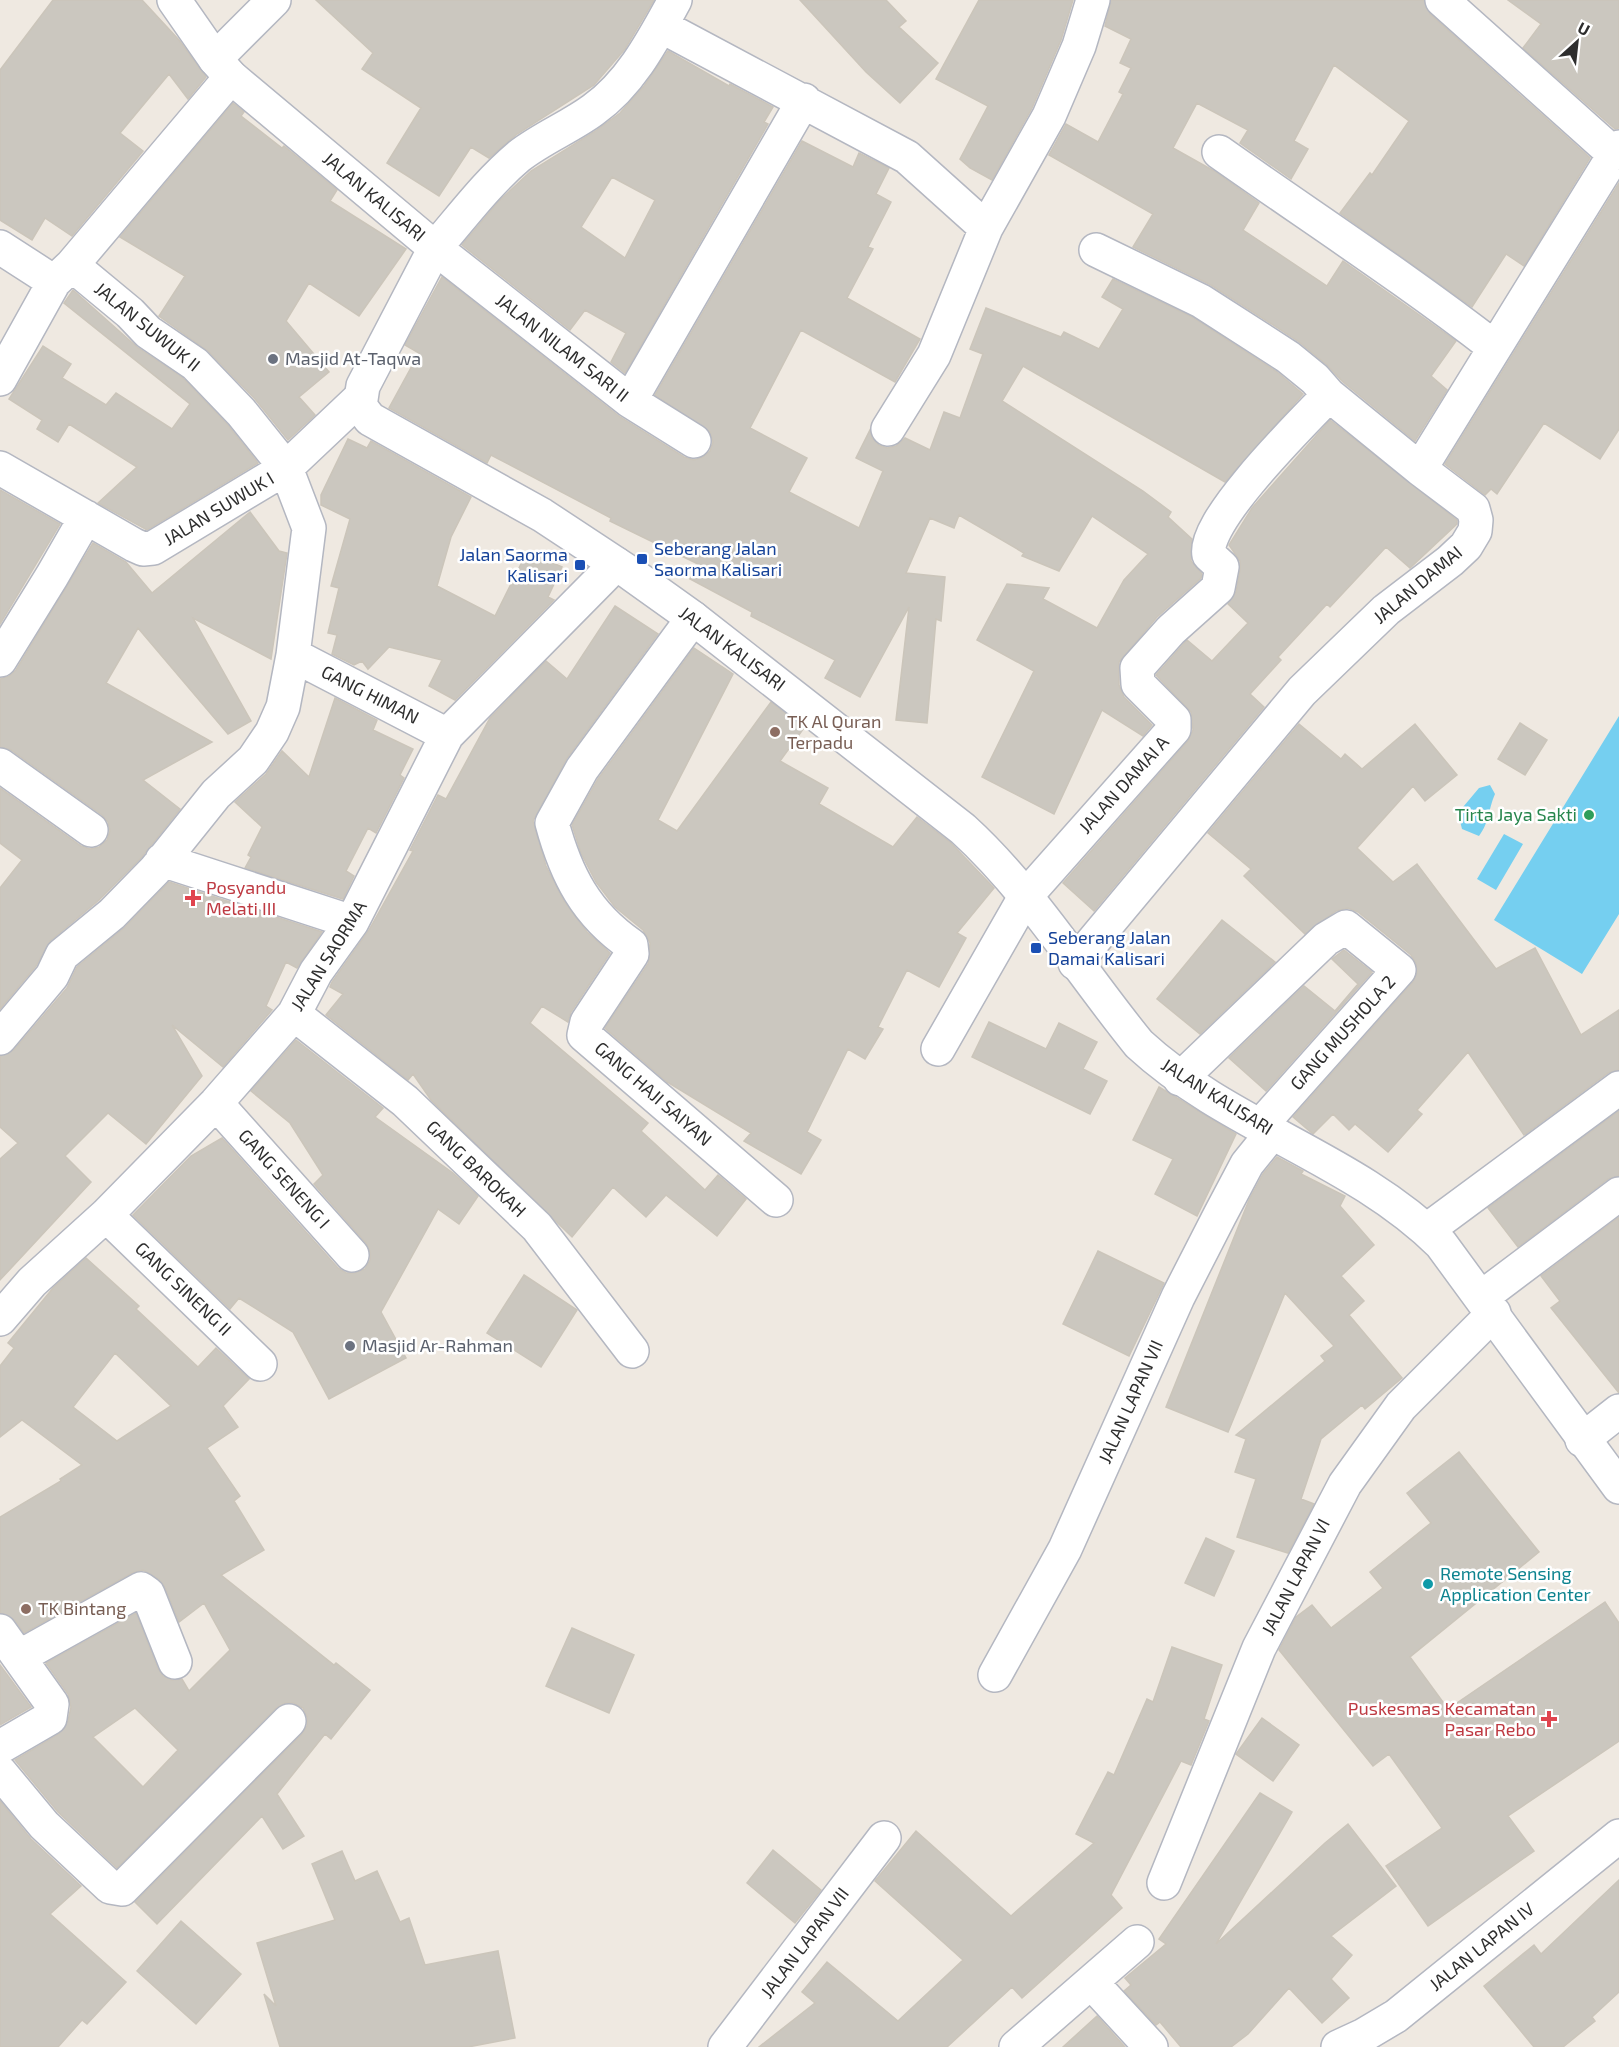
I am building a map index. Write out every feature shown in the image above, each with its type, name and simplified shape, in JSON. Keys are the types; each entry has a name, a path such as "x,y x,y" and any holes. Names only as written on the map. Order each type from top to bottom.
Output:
{"street":[{"name":"JALAN KALISARI","path":"174,0 223,68 435,248 359,399 360,406 370,419 542,515 616,564 693,618 955,822 982,846 1025,897 1139,1044 1180,1078 1266,1130 1360,1182 1427,1230 1488,1305 1582,1440 1619,1487"},
{"path":"0,378 63,274 274,0"},
{"path":"888,429 934,355 986,228 1049,116 1079,46 1094,0"},
{"path":"1096,250 1201,301 1288,357 1315,379 1329,395 1420,470 1617,151 1442,0"},
{"path":"435,248 482,193 520,156 595,109 615,91 634,70 668,13 804,100 907,157 986,228"},
{"path":"630,401 804,100"},
{"path":"1219,152 1375,262 1406,281 1494,347"},
{"name":"JALAN SUWUK II","path":"0,247 63,274 130,313 148,332 195,364 241,412 286,468 309,528 293,656 283,707 272,732 253,760 216,794 162,860 112,914 62,955 52,976 0,1038"},
{"name":"JALAN NILAM SARI II","path":"435,248 630,401 694,441"},
{"name":"JALAN DAMAI A","path":"1025,897 1174,729 1174,720 1138,684 1135,674 1137,668 1171,630 1218,588 1222,567 1209,555 1209,541 1257,469 1329,395"},
{"name":"JALAN SUWUK I","path":"0,468 134,545 143,549 153,548 286,468 359,399"},
{"name":"JALAN DAMAI","path":"1076,963 1302,691 1386,610 1466,546 1474,531 1476,520 1473,508 1420,470"},
{"path":"0,660 86,517"},
{"name":"JALAN SAORMA","path":"0,1319 32,1282 106,1215 216,1103 294,1014 316,972 352,922 447,735 616,564"},
{"name":"GANG HAJI SAIYAN","path":"693,618 582,769 552,823 569,876 609,930 631,945 632,954 587,1022 584,1035 776,1200"},
{"name":"GANG HIMAN","path":"293,656 447,735"},
{"path":"0,765 91,830"},
{"path":"162,860 352,922"},
{"path":"938,1049 1025,897"},
{"name":"GANG MUSHOLA 2","path":"1180,1078 1326,939 1346,927 1399,970 1266,1130"},
{"name":"GANG BAROKAH","path":"294,1014 405,1101 537,1227 632,1351"},
{"path":"1427,1230 1619,1088"},
{"name":"GANG SENENG I","path":"216,1103 352,1255"},
{"name":"JALAN LAPAN VII","path":"995,1675 1065,1549 1178,1297 1266,1130"},
{"name":"JALAN LAPAN VI","path":"1164,1883 1255,1658 1339,1494 1401,1406 1488,1305 1619,1194"},
{"name":"GANG SINENG II","path":"106,1215 260,1364"},
{"path":"1582,1440 1619,1411"},
{"path":"19,1658 141,1589 148,1594 175,1662"},
{"path":"0,1630 52,1704 53,1711 50,1718 0,1747"},
{"path":"0,1772 44,1825 110,1887 122,1889 290,1721"},
{"name":"JALAN LAPAN IV","path":"1338,2047 1396,2016 1619,1836"},
{"name":"JALAN LAPAN VII","path":"725,2047 884,1838"},
{"path":"1016,2047 1137,1942"},
{"path":"1091,1982 1151,2047"}],"water":[{"name":"Tirta Jaya Sakti","path":"1619,716 1619,914 1582,974 1494,920"},
{"path":"1490,785 1495,794 1479,836 1462,829 1458,813 1479,788"},
{"path":"1504,834 1523,844 1496,890 1477,879"}],"building":[{"path":"53,0 142,0 179,40 206,77 188,99 169,74 120,133 143,151 72,236 45,218 32,240 0,220 0,70"},
{"path":"316,0 654,0 625,49 594,85 517,134 489,158 471,147 439,196 387,163 421,108 362,69 373,53"},
{"path":"800,0 886,0 906,21 899,27 938,63 900,103 866,72"},
{"path":"979,0 1073,0 1061,40 1032,108 992,180 970,168 960,159 988,106 936,79"},
{"path":"1111,0 1424,0 1430,14 1590,158 1524,266 1506,254 1472,307 1340,213 1370,173 1372,175 1409,121 1334,65 1294,141 1308,149 1291,179 1240,143 1248,130 1197,103 1173,148 1214,171 1259,203 1243,230 1327,286 1343,261 1456,341 1431,376 1447,390 1415,441 1342,381 1298,341 1211,285 1133,247 1153,214 1049,155 1066,124 1098,142 1123,94 1119,92 1131,68 1120,63 1131,39 1105,26"},
{"path":"1508,0 1619,0 1619,128 1615,129 1523,48 1541,24"},
{"path":"668,51 729,86 730,84 773,107 764,122 768,124 625,373 611,362 626,333 585,310 570,330 462,245 499,201 531,171 620,113 644,86","holes":["612,177 655,200 625,258 581,227"]},
{"path":"233,103 244,112 241,116 282,148 284,146 337,190 330,201 406,249 359,316 309,283 286,321 329,372 299,397 315,415 288,440 255,399 208,351 159,316 185,276 120,237"},
{"path":"802,141 853,167 859,153 889,168 876,194 891,202 868,247 873,249 847,298 920,339 895,382 801,330 750,428 807,458 789,492 859,528 883,471 856,458 870,430 872,438 879,445 887,448 896,446 905,438 930,450 944,412 960,418 983,354 970,349 986,308 1061,337 1064,332 1099,349 1123,309 1102,297 1113,279 1192,317 1277,372 1303,394 1225,482 1023,366 1002,401 1143,491 1171,512 1168,517 1192,539 1191,561 1202,574 1201,578 1157,617 1119,662 1119,685 1124,697 1152,725 1143,736 1102,710 1054,814 982,777 1034,671 977,640 1007,584 1049,588 1043,599 1097,628 1124,580 1148,554 1092,516 1059,571 1022,556 1024,553 959,515 954,528 930,518 906,573 945,577 941,621 936,619 927,723 896,720 909,607 860,697 825,678 835,660 751,616 752,612 690,579 698,564 610,521 611,518 491,455 487,463 389,408 419,353 405,345 442,277 620,417 684,457 694,460 703,457 710,451 713,442 710,432 655,395"},
{"path":"1619,183 1619,429 1600,459 1544,423 1497,494 1491,489 1485,495 1445,464"},
{"path":"73,290 137,347 183,378 227,424 258,463 147,530 98,503 137,467 69,424 58,442 37,429 42,420 9,399 43,346 71,364 62,378 106,405 116,393 172,429 190,404 64,303"},
{"path":"1330,420 1457,520 1457,524 1410,568 1386,547 1330,607 1327,604 1278,657 1281,660 1250,694 1264,707 1094,911 1063,883 1188,741 1193,730 1191,712 1156,675 1187,640 1212,661 1248,623 1228,604 1236,592 1240,570 1240,561 1229,545 1252,508"},
{"path":"348,439 367,448 371,441 471,497 451,537 437,586 495,616 527,552 562,567 548,597 554,600 455,700 429,686 442,660 389,647 368,669 362,661 354,665 332,654 337,635 328,633 339,588 331,586 350,519 321,505 321,495"},
{"path":"0,490 60,524 0,624"},
{"path":"250,512 279,551 287,553 271,659 193,618 251,721 228,734 138,628 106,683 212,742 143,780 180,809 141,858 99,900 50,941 36,966 0,1009 0,888 22,860 0,843 0,788 81,846 90,849 99,847 107,840 110,831 108,822 102,815 11,750 0,747 0,679 16,670 93,543 126,562 152,593"},
{"path":"615,606 658,634 567,758 533,821 546,866 564,901 587,932 610,953 571,1012 568,1022 542,1006 530,1023 648,1123 641,1131 705,1190 718,1175 746,1199 717,1236 666,1195 646,1217 613,1187 572,1237 431,1100 413,1074 408,1080 326,1015 343,994 330,987 332,982 369,930 413,851 410,850 438,795 446,799 490,718 546,661 567,679"},
{"path":"694,648 733,674 658,820 677,831 771,702 804,728 780,761 828,788 819,804 893,847 917,817 951,843 994,888 957,933 966,938 939,987 907,970 878,1027 883,1029 865,1059 848,1049 807,1132 821,1140 801,1174 744,1141 751,1133 667,1082 605,1028 648,964 650,943 643,930 615,907 596,882 581,853 572,825 598,779"},
{"path":"335,698 377,720 373,730 413,749 400,775 404,778 376,833 368,828 346,871 354,876 343,899 245,868 251,857 248,855 262,827 235,802 266,774 282,751 309,777"},
{"path":"1520,723 1547,740 1525,775 1498,759"},
{"path":"1299,724 1341,759 1345,754 1362,769 1415,724 1457,775 1425,801 1413,786 1357,848 1393,882 1417,864 1496,969 1535,948 1581,1035 1619,1010 1619,1070 1608,1073 1524,1135 1468,1052 1417,1110 1422,1114 1388,1152 1355,1124 1349,1130 1333,1114 1313,1134 1293,1117 1413,982 1417,973 1416,963 1411,955 1358,912 1348,908 1336,911 1305,934 1244,876 1251,869 1208,833"},
{"path":"169,882 322,932 297,968 286,962 266,1006 272,1010 223,1067 172,1025 202,1076 146,1144 108,1113 65,1156 91,1182 0,1280 0,1159 18,1143 0,1127 0,1056 14,1050 67,988 77,967 124,928"},
{"path":"1222,920 1275,962 1200,1034 1157,999"},
{"path":"1344,950 1372,972 1266,1091 1229,1058 1304,986 1335,1011 1358,984 1332,959"},
{"path":"989,1022 1046,1049 1059,1023 1097,1042 1083,1069 1107,1081 1090,1114 972,1057"},
{"path":"296,1040 383,1108 375,1117 453,1173 478,1196 459,1224 438,1209 381,1312 406,1358 329,1399 293,1332 239,1298 230,1309 133,1215 191,1156 222,1138 338,1268 346,1273 355,1273 365,1269 370,1260 370,1252 366,1243 314,1184 323,1175 290,1123 251,1091"},
{"path":"1159,1087 1236,1134 1197,1216 1155,1194 1173,1159 1133,1140"},
{"path":"1619,1111 1619,1176 1608,1179 1518,1247 1488,1208"},
{"path":"1277,1157 1303,1171 1301,1174 1345,1196 1340,1206 1374,1245 1341,1276 1364,1301 1349,1315 1402,1378 1365,1409 1362,1405 1321,1439 1301,1499 1314,1504 1288,1553 1237,1537 1256,1479 1235,1472 1246,1439 1236,1435 1325,1361 1321,1356 1334,1346 1285,1293 1228,1432 1166,1407 1249,1200 1263,1174"},
{"path":"1619,1217 1619,1393 1551,1308 1560,1301 1541,1276"},
{"path":"1098,1251 1164,1283 1129,1356 1063,1324"},
{"path":"86,1258 139,1306 136,1309 198,1367 216,1348 249,1379 223,1406 238,1427 207,1448 240,1496 234,1501 264,1550 221,1575 334,1665 336,1663 370,1690 331,1739 325,1734 277,1794 304,1836 283,1849 262,1816 157,1924 135,1902 302,1734 307,1726 307,1717 303,1708 294,1703 285,1703 276,1708 117,1868 58,1812 15,1760 59,1734 68,1721 71,1707 68,1694 46,1663 136,1613 158,1669 163,1676 172,1680 182,1679 189,1691 230,1650 204,1603 179,1622 165,1587 159,1579 143,1570 132,1573 24,1633 15,1620 0,1613 0,1517 61,1481 60,1479 82,1465 22,1420 0,1437 0,1366 14,1348 8,1343 53,1288","holes":["115,1353 171,1406 117,1441 73,1407","135,1708 178,1750 143,1787 93,1737"]},
{"path":"524,1275 577,1310 541,1367 487,1333"},
{"path":"1459,1452 1539,1552 1410,1657 1448,1709 1605,1602 1619,1623 1619,1741 1508,1816 1534,1851 1428,1926 1386,1866 1442,1828 1389,1754 1373,1766 1279,1650 1296,1617 1312,1605 1331,1628 1383,1588 1370,1572 1431,1523 1407,1493"},
{"path":"1206,1538 1234,1551 1214,1596 1185,1583"},
{"path":"572,1628 634,1655 609,1713 546,1686"},
{"path":"1172,1647 1222,1665 1204,1719 1209,1721 1191,1765 1181,1761 1111,1895 1122,1908 1022,1998 1012,1987 947,2047 759,2047 815,2003 802,1992 827,1962 898,2021 963,1960 875,1881 916,1831 1011,1916 1094,1843 1076,1834 1108,1772 1114,1775 1147,1699 1153,1702"},
{"path":"0,1665 31,1707 0,1725"},
{"path":"1262,1718 1299,1745 1273,1781 1236,1754"},
{"path":"1260,1793 1292,1812 1216,1944 1348,1824 1396,1886 1331,1936 1352,1955 1331,1979 1349,1998 1322,2023 1289,1988 1248,2034 1231,2047 1181,2047 1160,2022 1156,2025 1124,1991 1131,1985 1125,1978 1166,1944 1159,1939"},
{"path":"0,1801 31,1839 81,1886 50,1914 126,1982 87,2024 82,2020 58,2047 0,2047"},
{"path":"773,1850 821,1890 795,1923 747,1883"},
{"path":"342,1851 355,1881 377,1871 400,1922 409,1918 425,1965 498,1951 515,2038 468,2047 280,2047 264,1994 276,2006 257,1943 335,1920 312,1864"},
{"path":"1619,1880 1619,1992 1592,2017 1595,2021 1563,2047 1534,2047 1484,1986 1534,1945 1541,1954"},
{"path":"181,1921 241,1974 196,2024 137,1971"},
{"path":"1097,2016 1125,2047 1063,2047"}],"place":[{"name":"Masjid At-Taqwa","path":"273,359"},
{"name":"Seberang Jalan Saorma Kalisari","path":"642,559"},
{"name":"Jalan Saorma Kalisari","path":"580,565"},
{"name":"TK Al Quran Terpadu","path":"775,732"},
{"name":"Tirta Jaya Sakti","path":"1589,815"},
{"name":"Posyandu Melati III","path":"193,898"},
{"name":"Seberang Jalan Damai Kalisari","path":"1036,948"},
{"name":"Masjid Ar-Rahman","path":"350,1346"},
{"name":"Remote Sensing Application Center","path":"1428,1584"},
{"name":"TK Bintang","path":"26,1609"},
{"name":"Puskesmas Kecamatan Pasar Rebo","path":"1549,1719"}]}
